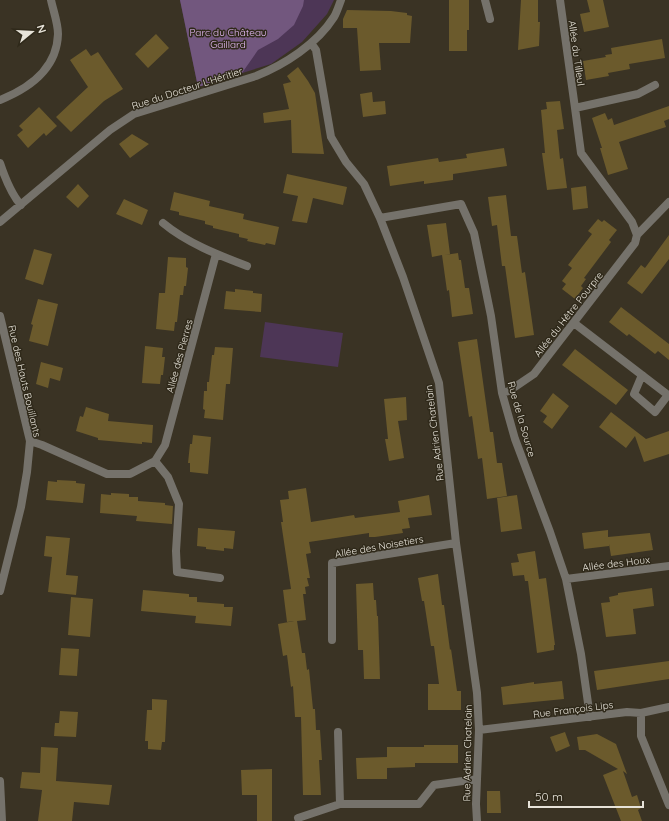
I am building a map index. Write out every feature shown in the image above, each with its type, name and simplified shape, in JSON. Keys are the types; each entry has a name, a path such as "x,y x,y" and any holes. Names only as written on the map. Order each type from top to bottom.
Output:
{"street":[{"path":"0,100 16,94 31,84 50,64 58,33 51,0"},
{"name":"Rue du Docteur L'Héritier","path":"0,222 110,130 134,114 274,69 288,60 311,43 334,17 341,0"},
{"path":"485,0 490,20"},
{"name":"Allée du Tilleul","path":"560,0 575,108"},
{"name":"Rue Adrien Chatelain","path":"311,43 316,50 331,137 346,162 364,184 380,218 403,277 439,383 456,543 477,693 479,730 477,821"},
{"path":"637,235 632,222 581,153 575,108 638,94 655,85"},
{"path":"0,163 13,194 21,205"},
{"name":"Allée du Hêtre Pourpre","path":"502,393 509,391 534,374 635,243 637,235 669,202"},
{"name":"Rue de la Source","path":"380,218 461,204 474,233 491,316 502,393 515,439 566,579 581,654 590,717"},
{"path":"163,223 175,233 216,254 247,266"},
{"name":"Allée des Pierres","path":"155,461 165,445 216,254"},
{"name":"Rue des Hauts Bouillants","path":"0,316 30,441 27,472 21,506 0,591"},
{"path":"574,323 642,375 668,395 656,412 634,394 642,375"},
{"path":"30,441 107,474 130,474 155,461 168,477 179,504 176,551 177,572 220,578"},
{"name":"Allée des Noisetiers","path":"332,640 332,564 456,543"},
{"name":"Allée des Houx","path":"566,579 669,566"},
{"name":"Rue François Lips","path":"479,730 627,712 641,713 669,707"},
{"path":"641,713 641,736 668,801"},
{"path":"338,732 340,804"},
{"path":"298,818 340,804 419,804 434,785 477,779"},
{"path":"0,781 2,821"}],"green space":[{"name":"Parc du Château Gaillard","path":"180,0 334,0 327,14 302,42 271,64 198,87"},
{"name":"Parc du Château Gaillard","path":"180,0 304,0 303,6 294,25 278,39 258,50 242,73 198,87"},
{"path":"265,322 343,333 338,367 260,357"}],"building":[{"path":"449,0 469,0 467,51 449,51"},
{"path":"521,0 538,0 538,22 540,22 539,46 518,50"},
{"path":"587,0 603,0 609,27 584,32 580,14 590,12"},
{"path":"347,10 407,13 407,15 412,16 410,43 379,43 381,70 360,71 357,28 343,28 343,19"},
{"path":"156,34 169,48 148,68 135,54"},
{"path":"662,39 665,58 629,64 630,69 608,73 609,76 586,80 583,61 606,57 605,55 612,54 611,48"},
{"path":"86,49 91,56 98,52 123,89 104,101 71,132 56,117 88,87 70,60"},
{"path":"298,67 315,93 324,154 292,153 291,120 264,123 263,113 289,109 283,84 291,82 287,76"},
{"path":"372,92 373,102 385,101 386,114 363,117 360,94"},
{"path":"560,101 564,129 557,130 560,159 563,158 567,188 547,190 542,153 545,153 541,110 547,109 546,102"},
{"path":"669,106 669,119 664,121 666,127 619,142 628,169 608,175 600,148 602,148 592,118 605,113 608,120 612,118 614,125"},
{"path":"39,107 57,126 46,136 44,133 28,148 17,135 23,130 19,126"},
{"path":"132,134 149,144 130,158 119,144"},
{"path":"504,148 507,166 453,174 453,180 424,184 424,181 390,186 387,166 438,158 439,162 467,158 466,154"},
{"path":"287,174 347,187 343,205 313,198 307,223 292,221 298,196 283,193"},
{"path":"78,184 89,196 78,208 66,197"},
{"path":"586,186 588,208 573,210 571,188"},
{"path":"174,192 210,201 209,206 244,214 243,219 279,227 275,245 266,243 265,245 247,241 248,239 239,237 239,234 213,228 213,226 205,224 205,221 179,215 179,212 170,210"},
{"path":"506,195 511,236 517,236 522,273 525,272 534,335 515,338 505,266 502,266 497,225 492,226 488,197"},
{"path":"124,199 148,210 142,225 116,214"},
{"path":"598,219 602,222 604,220 617,230 609,240 611,242 584,278 586,279 581,286 583,288 575,299 562,289 566,284 562,281 572,268 568,265 592,234 588,231"},
{"path":"446,223 450,254 445,255 458,253 459,260 461,260 465,288 469,288 473,314 452,317 449,290 447,291 442,255 432,257 427,225"},
{"path":"669,235 669,259 642,294 627,283 641,265 645,268"},
{"path":"34,249 52,254 43,285 25,279"},
{"path":"168,257 186,258 186,267 188,268 186,286 184,286 183,295 180,295 177,322 175,322 174,331 156,329 159,293 165,293"},
{"path":"235,289 253,291 253,293 262,294 261,312 224,309 226,291 235,292"},
{"path":"38,299 58,304 48,346 29,341 33,325 31,324"},
{"path":"621,307 669,344 669,360 658,351 655,354 629,334 627,336 609,322"},
{"path":"477,339 490,432 493,432 497,463 502,463 507,496 487,499 482,458 478,459 472,416 469,417 458,342"},
{"path":"145,346 163,348 162,357 165,357 163,375 161,375 160,384 142,383"},
{"path":"215,347 233,348 230,384 226,384 223,420 204,418 205,410 203,409 204,391 207,391 207,382 209,382 212,355 214,355"},
{"path":"575,349 628,390 616,405 562,365"},
{"path":"41,362 63,368 60,381 50,378 48,388 36,384"},
{"path":"553,393 569,406 552,429 543,422 547,416 540,411"},
{"path":"406,397 407,420 398,421 404,458 389,461 385,439 388,439 384,399"},
{"path":"86,407 109,414 108,421 153,425 152,443 142,442 142,444 98,440 98,438 76,431 80,416 83,417"},
{"path":"611,412 646,439 669,431 669,454 644,462 635,436 626,448 599,427"},
{"path":"193,435 211,437 208,474 190,472 190,463 188,463 190,444 192,444"},
{"path":"57,480 76,481 76,483 85,484 83,503 46,500 48,481 57,482"},
{"path":"306,488 311,522 354,515 355,518 400,512 398,501 429,495 432,515 408,518 410,528 402,529 403,533 369,537 369,533 309,542 311,553 306,554 310,578 307,578 309,586 305,587 306,594 303,594 306,620 297,621 302,653 305,653 307,670 309,669 313,709 315,709 316,730 320,730 322,760 319,760 321,795 303,795 301,717 295,717 293,686 291,687 287,655 283,656 278,624 294,621 287,622 283,590 291,589 281,522 283,522 280,500 289,499 288,491"},
{"path":"111,493 129,494 129,497 138,497 138,501 165,503 165,505 173,506 172,524 136,521 137,516 100,513 101,494 111,495"},
{"path":"517,495 522,529 501,532 497,498"},
{"path":"198,528 235,531 233,549 224,548 224,551 206,549 206,547 197,546"},
{"path":"608,530 608,537 650,533 653,550 611,556 609,544 609,546 584,549 582,533"},
{"path":"46,536 70,538 66,575 78,576 76,595 48,592 52,557 44,556"},
{"path":"535,551 539,579 546,578 555,645 554,650 537,653 528,581 525,581 524,575 513,576 511,563 519,562 517,554"},
{"path":"438,574 457,691 461,691 461,710 428,710 428,684 439,684 434,646 431,646 424,601 422,601 418,578"},
{"path":"373,583 374,600 376,600 378,616 380,679 364,679 363,650 358,650 356,584"},
{"path":"652,588 654,606 633,609 636,634 606,637 601,603 610,602 609,597 618,595 618,593"},
{"path":"143,590 189,594 189,597 197,597 197,602 224,604 224,607 233,607 231,626 195,623 196,616 141,611"},
{"path":"71,597 93,599 90,637 68,635"},
{"path":"61,648 79,649 77,676 59,675"},
{"path":"669,661 669,679 597,690 594,671"},
{"path":"562,681 564,699 503,705 501,687 534,682 534,684"},
{"path":"152,699 167,700 165,742 162,742 161,750 148,749 148,741 145,741 147,710 152,710"},
{"path":"60,711 78,712 76,737 54,736 55,723 59,723"},
{"path":"565,732 570,746 556,752 550,737"},
{"path":"597,734 616,744 627,774 623,771 632,797 637,795 641,808 638,810 642,821 621,821 603,775 618,769 585,750 579,750 577,737"},
{"path":"424,745 458,745 458,763 415,763 415,767 387,768 387,779 357,779 356,758 387,757 387,747 424,747"},
{"path":"41,747 58,748 56,781 112,785 109,805 74,802 72,821 38,821 42,790 20,788 22,772 40,773"},
{"path":"272,769 272,821 257,821 257,795 242,795 241,770"},
{"path":"487,791 500,791 501,813 487,813"}]}
